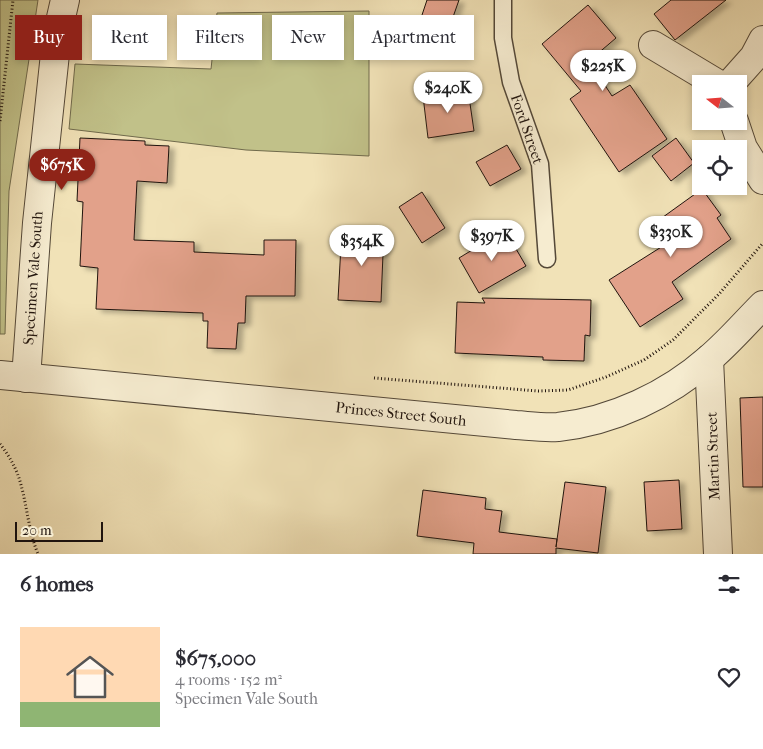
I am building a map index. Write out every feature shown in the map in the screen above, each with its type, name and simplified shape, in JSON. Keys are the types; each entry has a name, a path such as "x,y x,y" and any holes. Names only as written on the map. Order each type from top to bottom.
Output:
{"street":[{"name":"Specimen Vale South","path":"13,377 37,223 57,35 65,0"},
{"path":"738,75 754,57 763,40"},
{"path":"653,45 703,75"},
{"path":"737,130 743,148 763,180"},
{"name":"Princes Street South","path":"13,377 516,425 556,427 598,420 655,396 709,359 763,305"},
{"name":"Martin Street","path":"709,359 718,554"}],"lane":[{"name":"Ford Street","path":"503,0 503,38 510,74 516,97 540,164 547,259"}],"path":[{"path":"0,121 13,0"},
{"path":"374,378 538,390 568,390 606,377 644,360 673,340 719,294 763,243"},
{"path":"0,444 8,455 19,478 30,529 38,554"}],"green space":[{"path":"0,0 38,0 36,15 15,15 15,60 29,60 9,191 5,334 0,334"},
{"path":"369,11 369,15 354,15 354,60 369,60 369,156 246,150 69,129 75,64 211,69 212,60 262,60 262,15 217,15 217,13"}],"building":[{"path":"427,0 459,0 454,15 422,15"},
{"path":"671,0 726,0 675,40 654,14"},
{"path":"588,5 616,38 589,61 612,96 630,85 667,139 619,172 570,99 581,91 542,44"},
{"path":"468,90 474,131 428,138 423,96"},
{"path":"80,138 145,141 145,145 169,146 167,183 137,181 134,240 194,242 194,252 264,255 264,240 296,240 295,296 246,296 245,323 238,323 236,349 207,348 208,321 203,321 203,313 96,309 98,268 80,266 83,202 77,201"},
{"path":"676,138 692,160 692,165 671,181 652,156"},
{"path":"507,145 521,169 490,186 476,162"},
{"path":"422,192 445,228 422,243 399,207"},
{"path":"694,195 706,195 721,215 717,218 731,239 672,282 683,299 640,327 609,280 666,244 652,225"},
{"path":"365,229 384,230 381,302 338,300 341,245"},
{"path":"505,230 526,266 479,293 459,258"},
{"path":"482,298 591,300 590,336 585,335 584,361 543,360 543,357 455,353 457,302 485,303"},
{"path":"763,397 763,487 743,487 740,398"},
{"path":"679,480 682,529 647,531 644,482"},
{"path":"565,482 606,487 598,553 556,548 556,554 473,554 474,543 417,536 423,490 486,498 485,509 502,511 499,532 557,539 556,547"}]}
